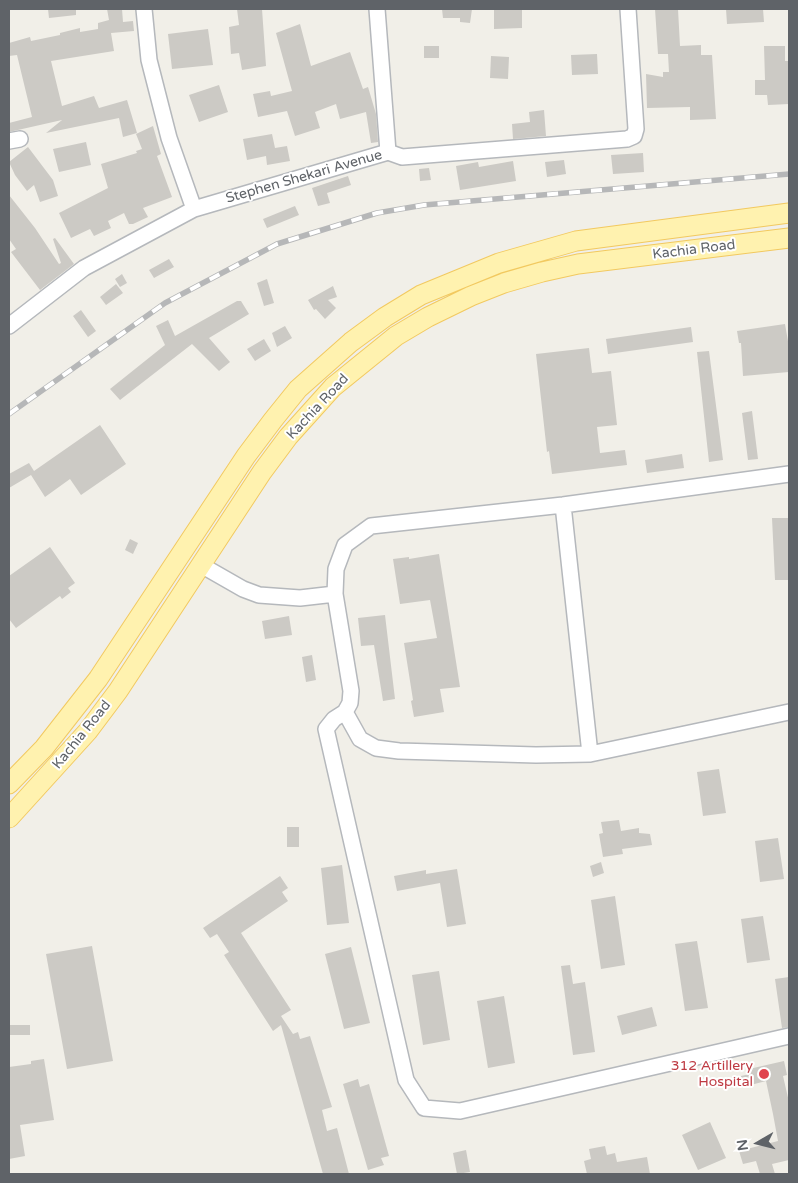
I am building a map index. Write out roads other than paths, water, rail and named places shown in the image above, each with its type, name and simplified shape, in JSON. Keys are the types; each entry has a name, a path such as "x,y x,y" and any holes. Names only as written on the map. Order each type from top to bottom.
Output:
{"main road":[{"name":"Kachia Road","path":"9,784 44,748 98,679 246,456 273,420 298,390 358,337 421,295 463,276 530,253 576,242 789,212"},
{"name":"Kachia Road","path":"9,818 88,732 118,691 262,472 313,408 362,362 396,336 428,317 504,283 542,272 578,264 789,238"}],"street":[{"path":"144,9 149,60 170,138 194,209"},
{"path":"378,9 388,152"},
{"name":"Stephen Shekari Avenue","path":"9,326 84,268 194,209 388,152 402,157 628,139 634,136 636,129 628,9"},
{"path":"789,474 563,505 371,526 345,545 336,569 335,594 351,691 350,703 345,712 326,729 328,746 406,1080 424,1108 460,1111 789,1036"},
{"path":"563,505 590,754"},
{"path":"201,565 243,589 259,595 300,598 335,594"},
{"path":"345,712 360,740 376,748 399,751 526,755 590,754 789,712"}],"railway":[{"path":"9,414 165,303 277,244 377,213 424,205 789,174"}],"place":[{"name":"312 Artillery Hospital","path":"764,1074"}]}
